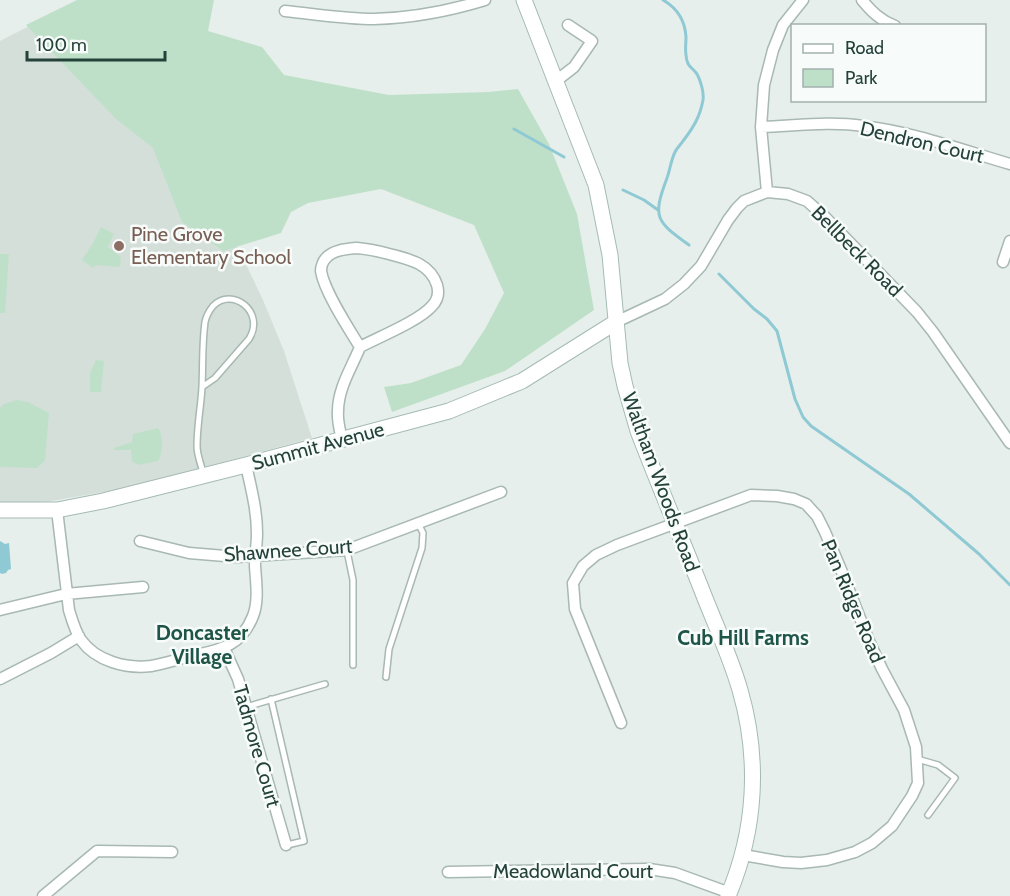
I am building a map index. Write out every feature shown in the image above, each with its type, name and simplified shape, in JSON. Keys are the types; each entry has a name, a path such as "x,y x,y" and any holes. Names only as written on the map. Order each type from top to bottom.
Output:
{"street":[{"path":"285,11 374,19 420,15 460,8 485,0"},
{"name":"Waltham Woods Road","path":"524,0 596,185 610,255 620,363 630,407 731,664 746,715 751,741 753,791 743,855 729,895"},
{"path":"616,322 664,299 684,284 704,261 737,208 744,201 767,192 761,127 764,85 773,50 783,26 803,0"},
{"path":"862,0 872,12 890,24"},
{"path":"556,81 574,67 592,41 568,25"},
{"name":"Dendron Court","path":"761,127 843,124 891,130 1010,164"},
{"name":"Bellbeck Road","path":"767,192 788,194 807,201 917,312 1010,443"},
{"path":"1003,262 1010,241"},
{"path":"342,440 338,418 339,403 360,347 428,311 438,296 432,274 411,260 368,249 357,248 334,252 325,258 321,268 325,283 360,347"},
{"name":"Summit Avenue","path":"0,510 57,510 103,501 449,411 522,381 616,322"},
{"path":"57,510 66,594 72,623 79,636 87,647 116,664 151,666 224,648 236,642 253,616 256,605 257,535 253,494 246,465"},
{"name":"Shawnee Court","path":"140,541 189,553 237,557 347,550 501,492"},
{"name":"Pan Ridge Road","path":"621,723 575,609 573,583 583,567 596,555 618,545 751,495 777,495 806,504 817,516 825,532 869,641 904,711 916,747 918,783 892,826 872,843 855,852 827,860 801,863 743,855"},
{"path":"0,610 66,594 143,586"},
{"path":"0,679 79,636"},
{"name":"Tadmore Court","path":"224,648 238,679 285,845"},
{"path":"43,896 97,851 172,852"},
{"name":"Meadowland Court","path":"448,872 649,869 675,873 729,895"}],"lane":[{"path":"202,387 215,378 253,333 254,318 246,305 238,301 217,303 205,320 197,445 204,475"},
{"path":"386,677 389,649 422,548 423,533 418,523"},
{"path":"347,550 353,580 353,665"},
{"path":"246,707 325,684"},
{"path":"271,699 304,841 285,845"},
{"path":"917,759 938,765 955,778 928,815"}],"shaded area":[{"name":"Pine Grove Elementary School","path":"61,10 231,233 284,351 312,438 127,488 45,502 0,505 0,41"}],"green space":[{"path":"77,0 214,0 208,31 262,47 284,75 389,95 518,89 549,144 577,214 594,310 505,371 392,412 384,387 411,383 461,365 485,329 504,293 474,225 381,189 308,203 291,212 281,233 223,251 182,222 153,148 116,119 26,25"},
{"path":"101,227 114,234 108,247 121,257 120,267 96,265 93,268 82,260"},
{"path":"0,254 9,254 5,313 0,313"},
{"path":"96,360 104,361 101,392 90,392 90,373"},
{"path":"17,400 28,402 49,413 45,460 37,468 0,467 0,408 4,404"},
{"path":"158,428 162,444 158,461 138,465 132,461 131,450 114,450 114,448 132,442 133,434"}],"water":[{"path":"0,541 5,544 9,543 11,569 2,574 0,573"}],"waterway":[{"path":"663,0 676,11 682,20 686,37 687,62 697,74 703,94 702,106 696,122 674,155 659,202 660,218 664,224 689,245"},
{"path":"514,129 564,157"},
{"path":"623,190 658,210"},
{"path":"719,274 777,331 795,399 803,417 811,426 909,494 979,554 1010,585"}],"place":[{"name":"Pine Grove Elementary School","path":"119,246"}],"district":[{"name":"Cub Hill Farms","path":"743,638"},
{"name":"Doncaster Village","path":"202,645"}]}
